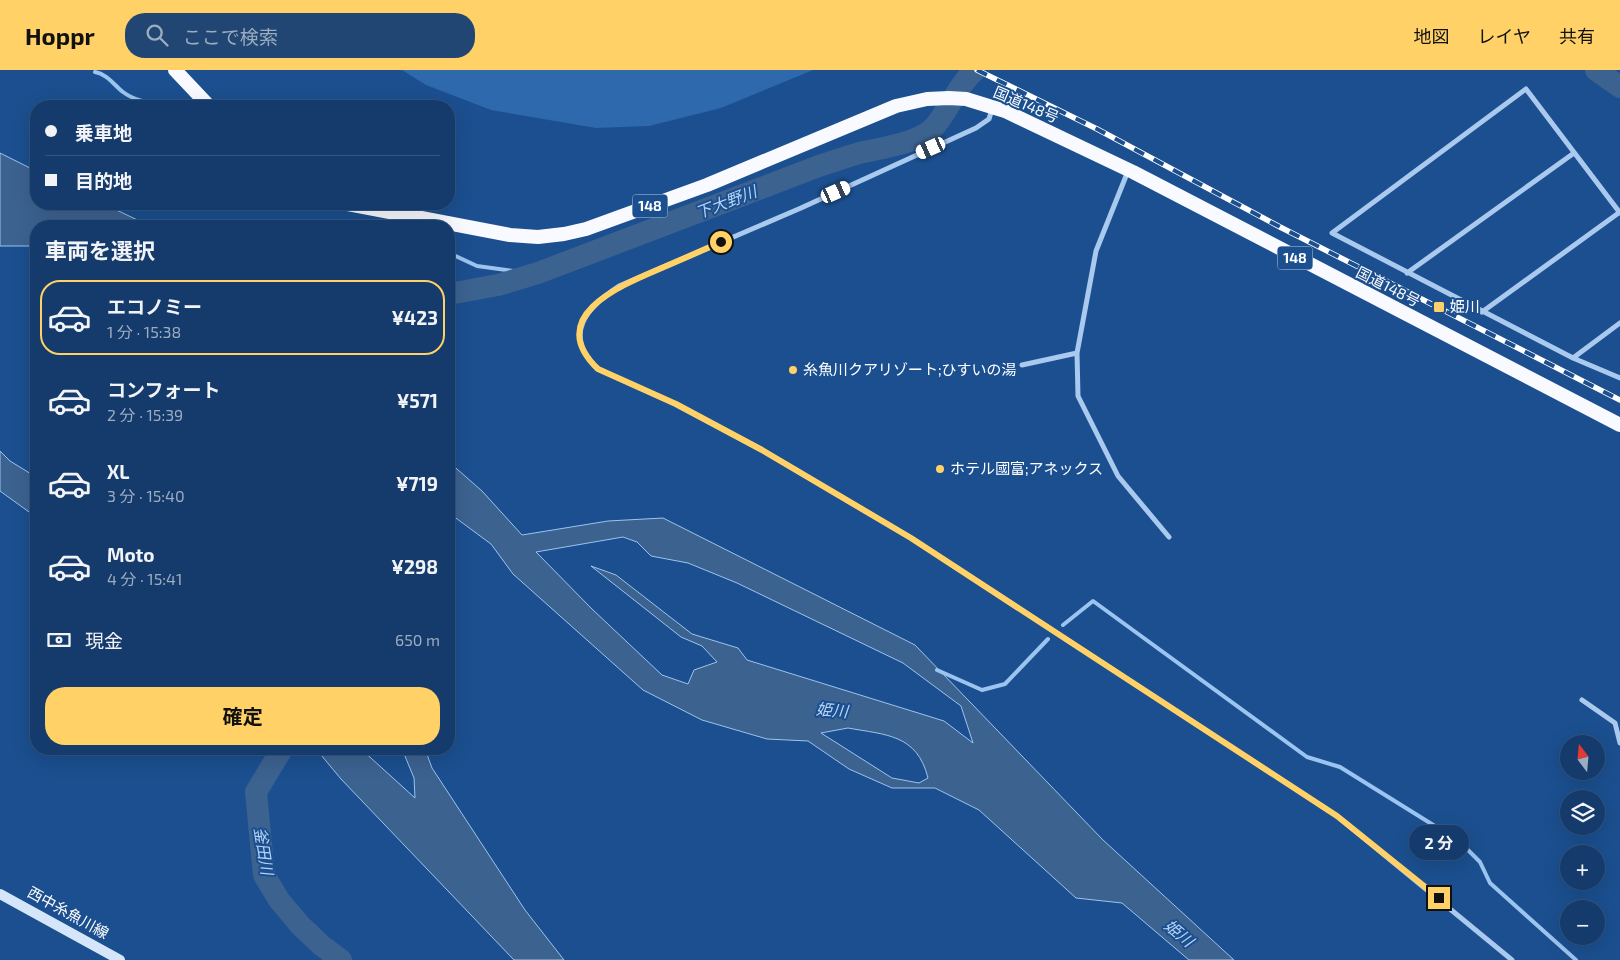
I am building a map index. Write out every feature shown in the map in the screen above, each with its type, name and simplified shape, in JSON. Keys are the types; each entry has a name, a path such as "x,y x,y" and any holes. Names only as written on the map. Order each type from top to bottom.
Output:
{"highway":[{"path":"175,70 203,100"},
{"name":"国道148号","path":"455,224 510,235 538,237 586,229 706,185 896,106 941,98 966,100 993,106 1128,170 1620,425"},
{"name":"国道148号","path":"379,210 432,220"}],"main road":[{"name":"西中糸魚川線","path":"0,894 120,960"}],"street":[{"path":"1482,312 1620,212 1526,89 1332,234 1482,312 1573,358 1620,378"},
{"path":"993,106 989,119 976,128 800,208 619,286 598,300 587,311 581,323 582,348 589,361 598,369 676,404 762,450 911,538 1337,816 1512,960"},
{"path":"1407,273 1574,153"},
{"path":"1128,170 1096,251 1077,353 1078,396 1118,476 1169,537"},
{"path":"1573,358 1620,323"},
{"path":"1022,365 1077,353"},
{"path":"1582,700 1615,723 1620,743"}],"shaded area":[{"path":"402,70 813,70 721,108 649,126 596,128 491,110 426,85"}],"water":[{"path":"0,153 30,168 30,210 117,210 137,220 30,220 30,246 0,246"},
{"path":"0,451 10,461 30,473 30,513 0,491"},
{"path":"455,467 482,491 522,535 608,521 663,518 915,645 1103,840 1234,960 1189,960 1122,903 1076,898 979,810 935,788 892,788 849,769 808,741 767,739 702,720 643,690 513,574 491,544 455,517","holes":["623,537 637,542 651,556 688,563 737,583 903,663 961,706 973,743 944,721 747,660 738,648 692,634 616,575 591,566 681,637 702,646 717,662 694,670 688,684 662,675 592,609 536,552","848,728 887,735 908,745 923,764 928,778 919,783 892,778 821,733"]},
{"path":"321,755 368,755 415,798 414,778 404,755 427,755 432,768 525,910 564,960 514,960 341,779"}],"waterway":[{"name":"下大野川","path":"455,293 498,285 538,273 819,166 919,137 935,126 958,90 975,70"},
{"name":"下大野川","path":"1596,70 1620,87"},
{"path":"95,72 107,77 123,92 139,100"},
{"path":"455,256 477,266 535,274"},
{"path":"1063,625 1093,601 1307,757 1340,767 1459,841 1480,862 1490,883 1576,960"},
{"path":"937,670 982,690 1005,684 1048,639"},
{"name":"釜田川","path":"278,755 256,792 264,875 279,900 300,925 321,945 341,960"}],"railway":[{"path":"977,70 1097,129 1280,227 1620,400"}],"place":[{"name":"姫川","path":"1439,307"},
{"name":"糸魚川クアリゾート;ひすいの湯","path":"793,370"},
{"name":"ホテル國富;アネックス","path":"940,469"}],"route":[{"path":"721,242 619,286 598,300 587,311 581,323 580,336 582,348 589,361 598,369 676,404 762,450 911,538 1337,816 1439,898"}]}
